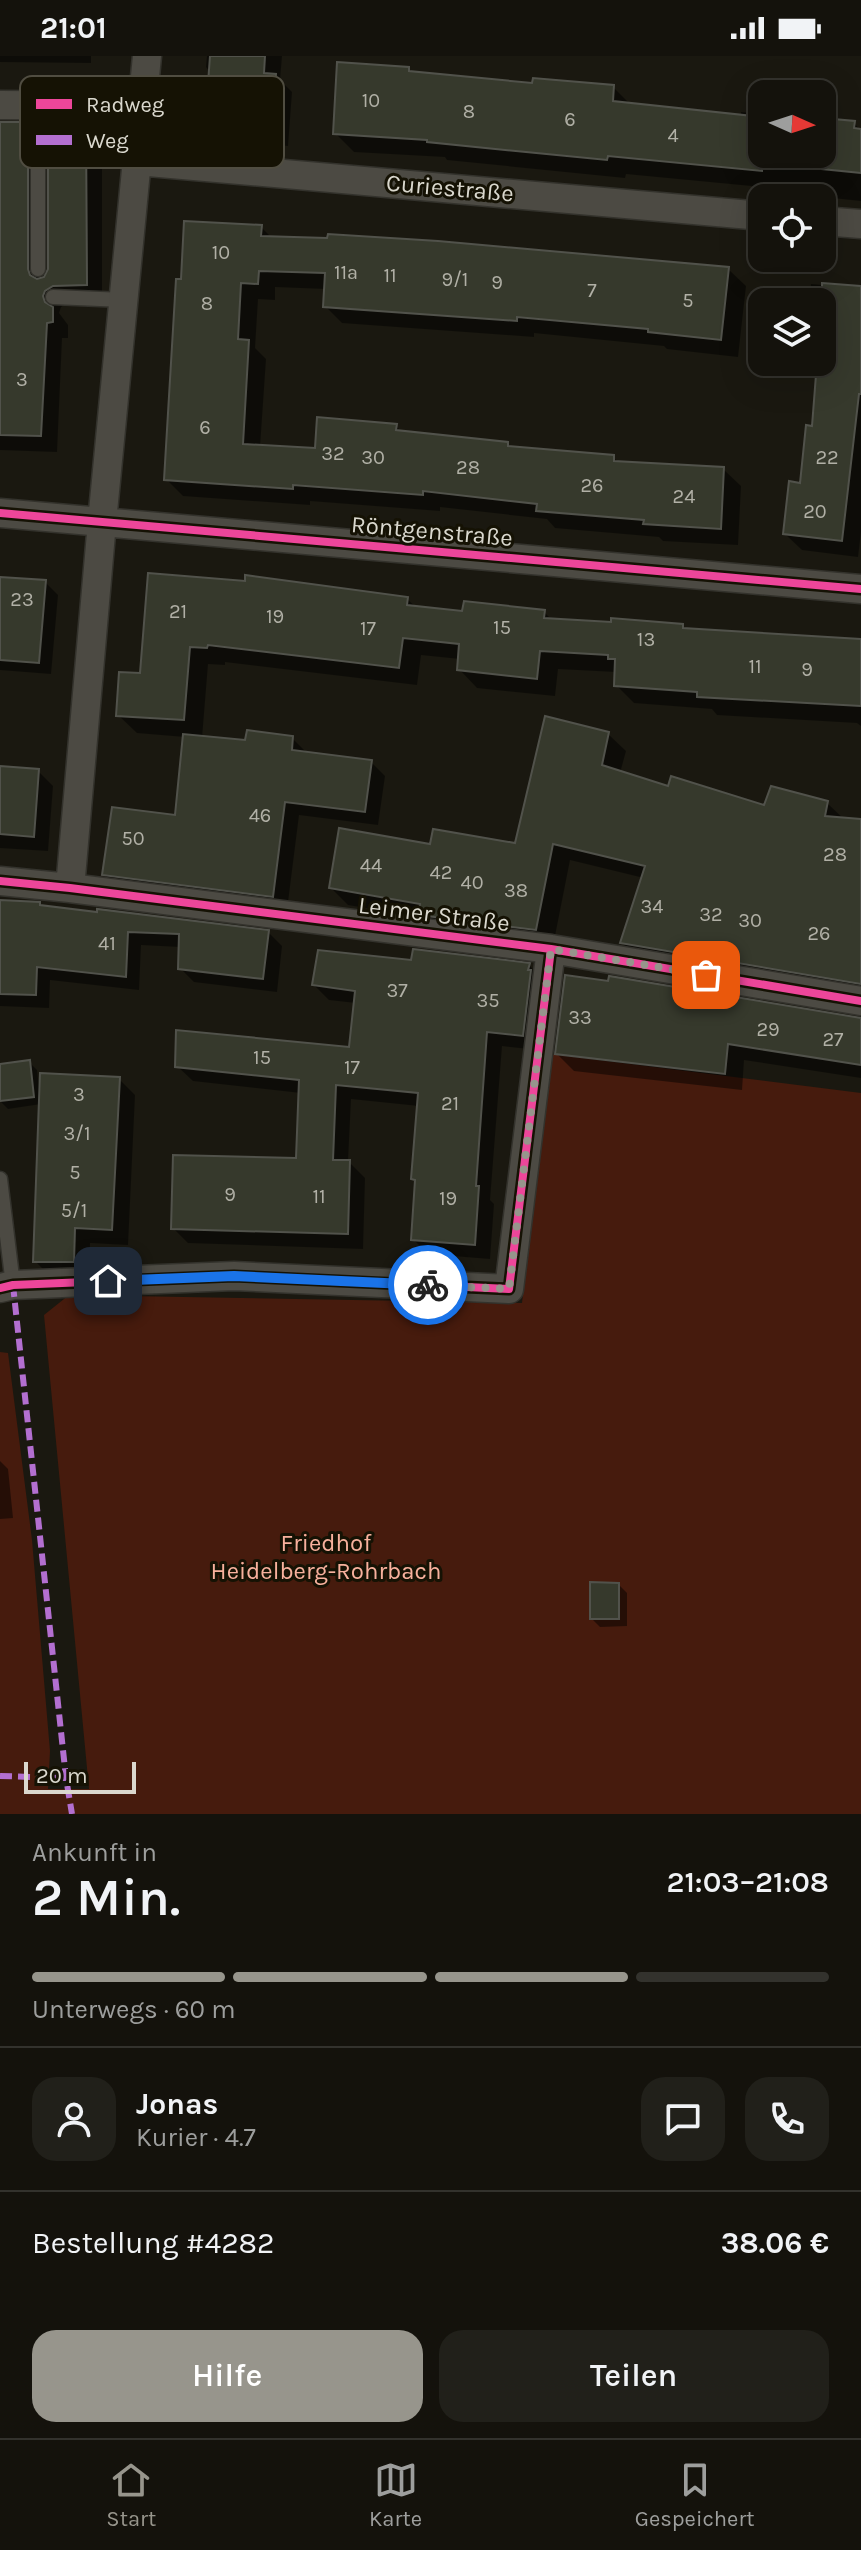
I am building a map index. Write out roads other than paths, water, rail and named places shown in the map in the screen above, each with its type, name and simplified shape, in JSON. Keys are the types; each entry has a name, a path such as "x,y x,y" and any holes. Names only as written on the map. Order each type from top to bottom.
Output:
{"street":[{"path":"145,76 147,56"},
{"path":"70,888 136,168"},
{"name":"Curiestraße","path":"217,168 748,215"},
{"path":"836,222 861,224"},
{"name":"Röntgenstraße","path":"0,513 861,589"},
{"name":"Leimer Straße","path":"0,881 551,949 861,1001"},
{"path":"7,1287 234,1276 509,1289 551,949"}],"lane":[{"path":"38,168 38,269"},
{"path":"53,297 124,300"},
{"path":"0,1179 7,1287"}],"park label":[{"name":"Friedhof Heidelberg-Rohrbach","path":"326,1557"}]}
